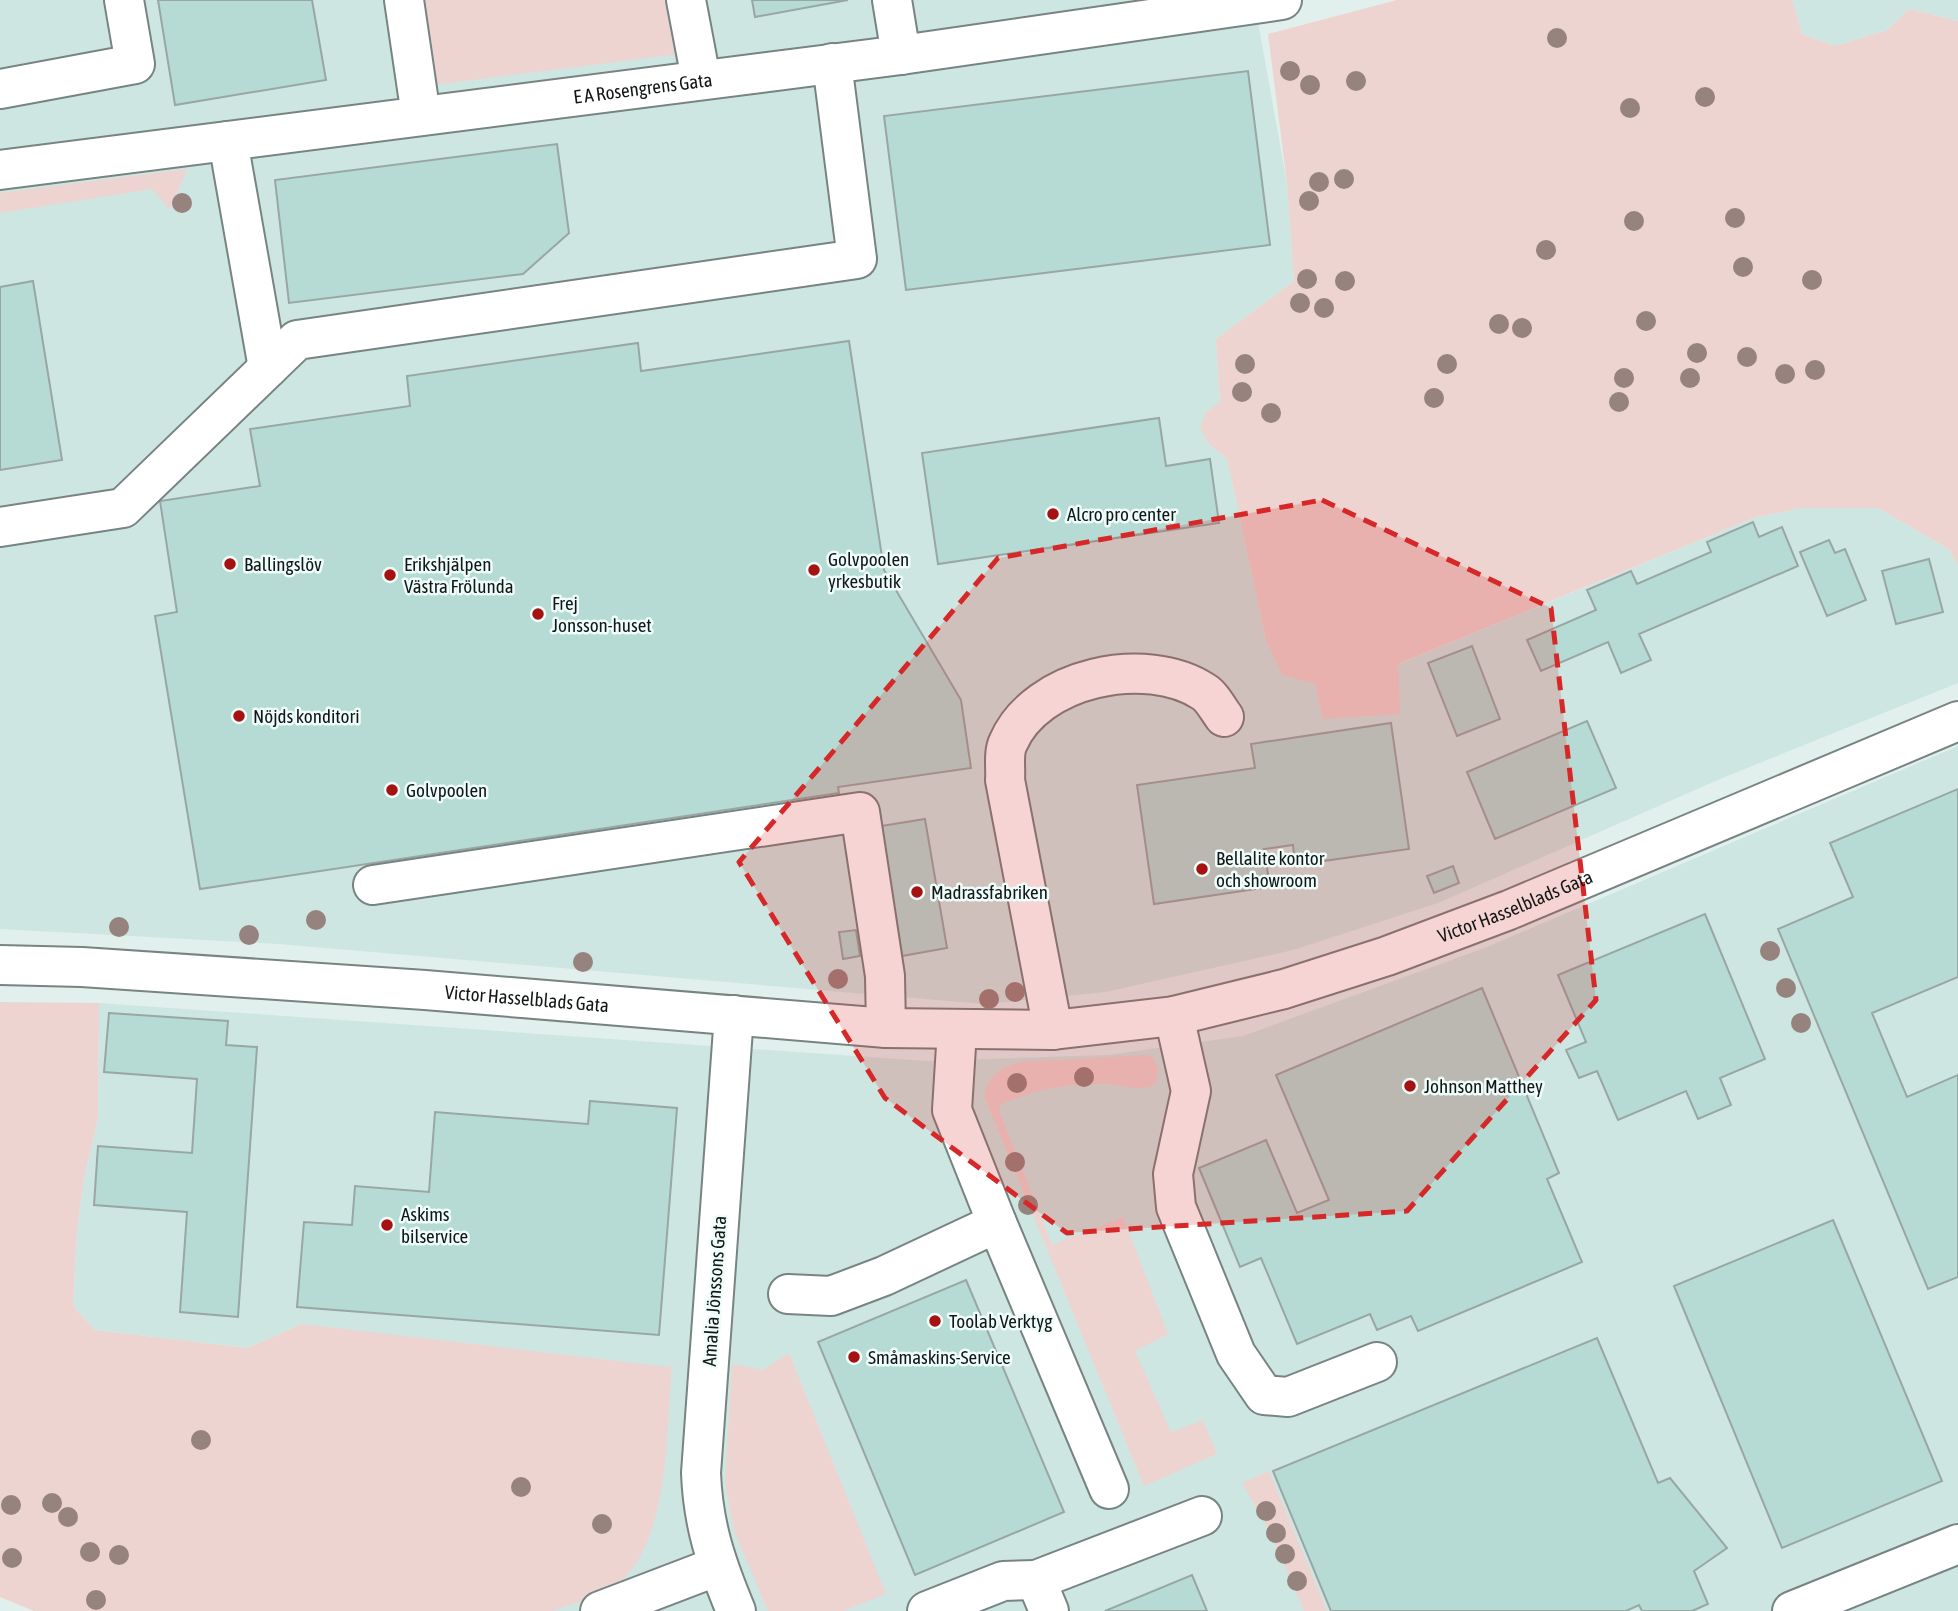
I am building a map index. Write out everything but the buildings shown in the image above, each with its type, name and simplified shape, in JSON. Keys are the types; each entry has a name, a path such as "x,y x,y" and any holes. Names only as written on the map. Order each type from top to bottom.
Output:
{"street":[{"path":"0,89 135,64 124,0"},
{"path":"404,0 421,116"},
{"path":"686,0 701,79"},
{"path":"892,0 901,55"},
{"name":"E A Rosengrens Gata","path":"0,168 901,55 1282,0"},
{"path":"0,527 123,508 297,340 857,259 832,63"},
{"path":"228,141 268,368"},
{"path":"1054,1030 1005,780 1006,746 1021,719 1046,700 1071,685 1110,677 1138,674 1177,680 1206,693 1224,717"},
{"name":"Victor Hasselblads Gata","path":"0,965 412,989 886,1028 1054,1030 1174,1016 1284,989 1399,951 1509,910 1958,721"},
{"path":"373,885 860,812 885,976 886,1028"},
{"name":"Amalia Jönssons Gata","path":"734,1015 701,1473 703,1515 718,1566 736,1611"},
{"path":"1174,1016 1191,1091 1173,1174 1176,1207 1236,1354 1264,1395 1288,1397 1377,1362"},
{"path":"957,1030 952,1110 1109,1489"},
{"path":"788,1294 831,1296 884,1276 997,1223"},
{"path":"927,1611 1003,1581 1042,1595 1202,1516"},
{"path":"1792,1611 1958,1544"},
{"path":"600,1611 718,1566"}],"highlighted area":[{"path":"1322,500 1551,608 1596,1000 1407,1211 1067,1233 885,1098 739,862 998,558"}],"shaded area":[{"path":"0,0 1254,0 1287,183 1294,281 1216,339 1220,403 1206,412 1208,443 1227,459 1266,640 1282,674 1315,684 1397,665 1756,517 1803,508 1878,508 1950,550 1958,567 1958,683 1720,779 1438,903 1293,950 1105,992 984,1004 278,944 0,929"},
{"path":"420,0 671,0 680,54 432,85"},
{"path":"1397,0 1792,0 1802,34 1835,46 1887,30 1909,9 1958,21 1958,567 1950,550 1878,508 1803,508 1756,517 1398,664 1400,714 1323,719 1315,684 1282,675 1266,640 1227,459 1208,443 1200,428 1206,412 1220,402 1216,339 1294,281 1287,183 1268,34"},
{"path":"1792,0 1958,0 1958,21 1909,9 1887,30 1835,46 1802,34"},
{"path":"187,169 170,210 152,189 0,213 0,193"},
{"path":"1958,746 1958,1611 487,1611 302,1324 247,1348 95,1330 73,1306 77,1231 84,1178 98,1118 99,1003 926,1061 1109,1055 1243,1036 1487,947"},
{"path":"0,1002 99,1003 98,1118 84,1178 77,1231 73,1306 95,1330 247,1348 302,1324 669,1367 672,1365 666,1453 656,1516 646,1545 632,1569 607,1592 552,1611 34,1611 0,1597"},
{"path":"1147,1055 1154,1058 1157,1069 1157,1080 1152,1086 1063,1086 1012,1100 1000,1105 999,1110 1052,1245 1123,1217 1168,1334 1135,1351 1171,1432 1203,1420 1217,1454 1144,1486 984,1096 992,1077 1008,1066 1021,1062"},
{"path":"789,1353 886,1594 843,1611 768,1611 734,1531 725,1482 732,1364 763,1370"},
{"path":"1269,1471 1327,1611 1304,1611 1271,1534 1242,1483"}],"place":[{"name":"Alcro pro center","path":"1053,514"},
{"name":"Ballingslöv","path":"230,564"},
{"name":"Golvpoolen yrkesbutik","path":"814,570"},
{"name":"Erikshjälpen Västra Frölunda","path":"390,575"},
{"name":"Frej Jonsson-huset","path":"538,614"},
{"name":"Nöjds konditori","path":"239,716"},
{"name":"Golvpoolen","path":"392,790"},
{"name":"Bellalite kontor och showroom","path":"1202,869"},
{"name":"Madrassfabriken","path":"917,892"},
{"name":"Johnson Matthey","path":"1410,1086"},
{"name":"Askims bilservice","path":"387,1225"},
{"name":"Toolab Verktyg","path":"935,1321"},
{"name":"Småmaskins-Service","path":"854,1357"}]}
